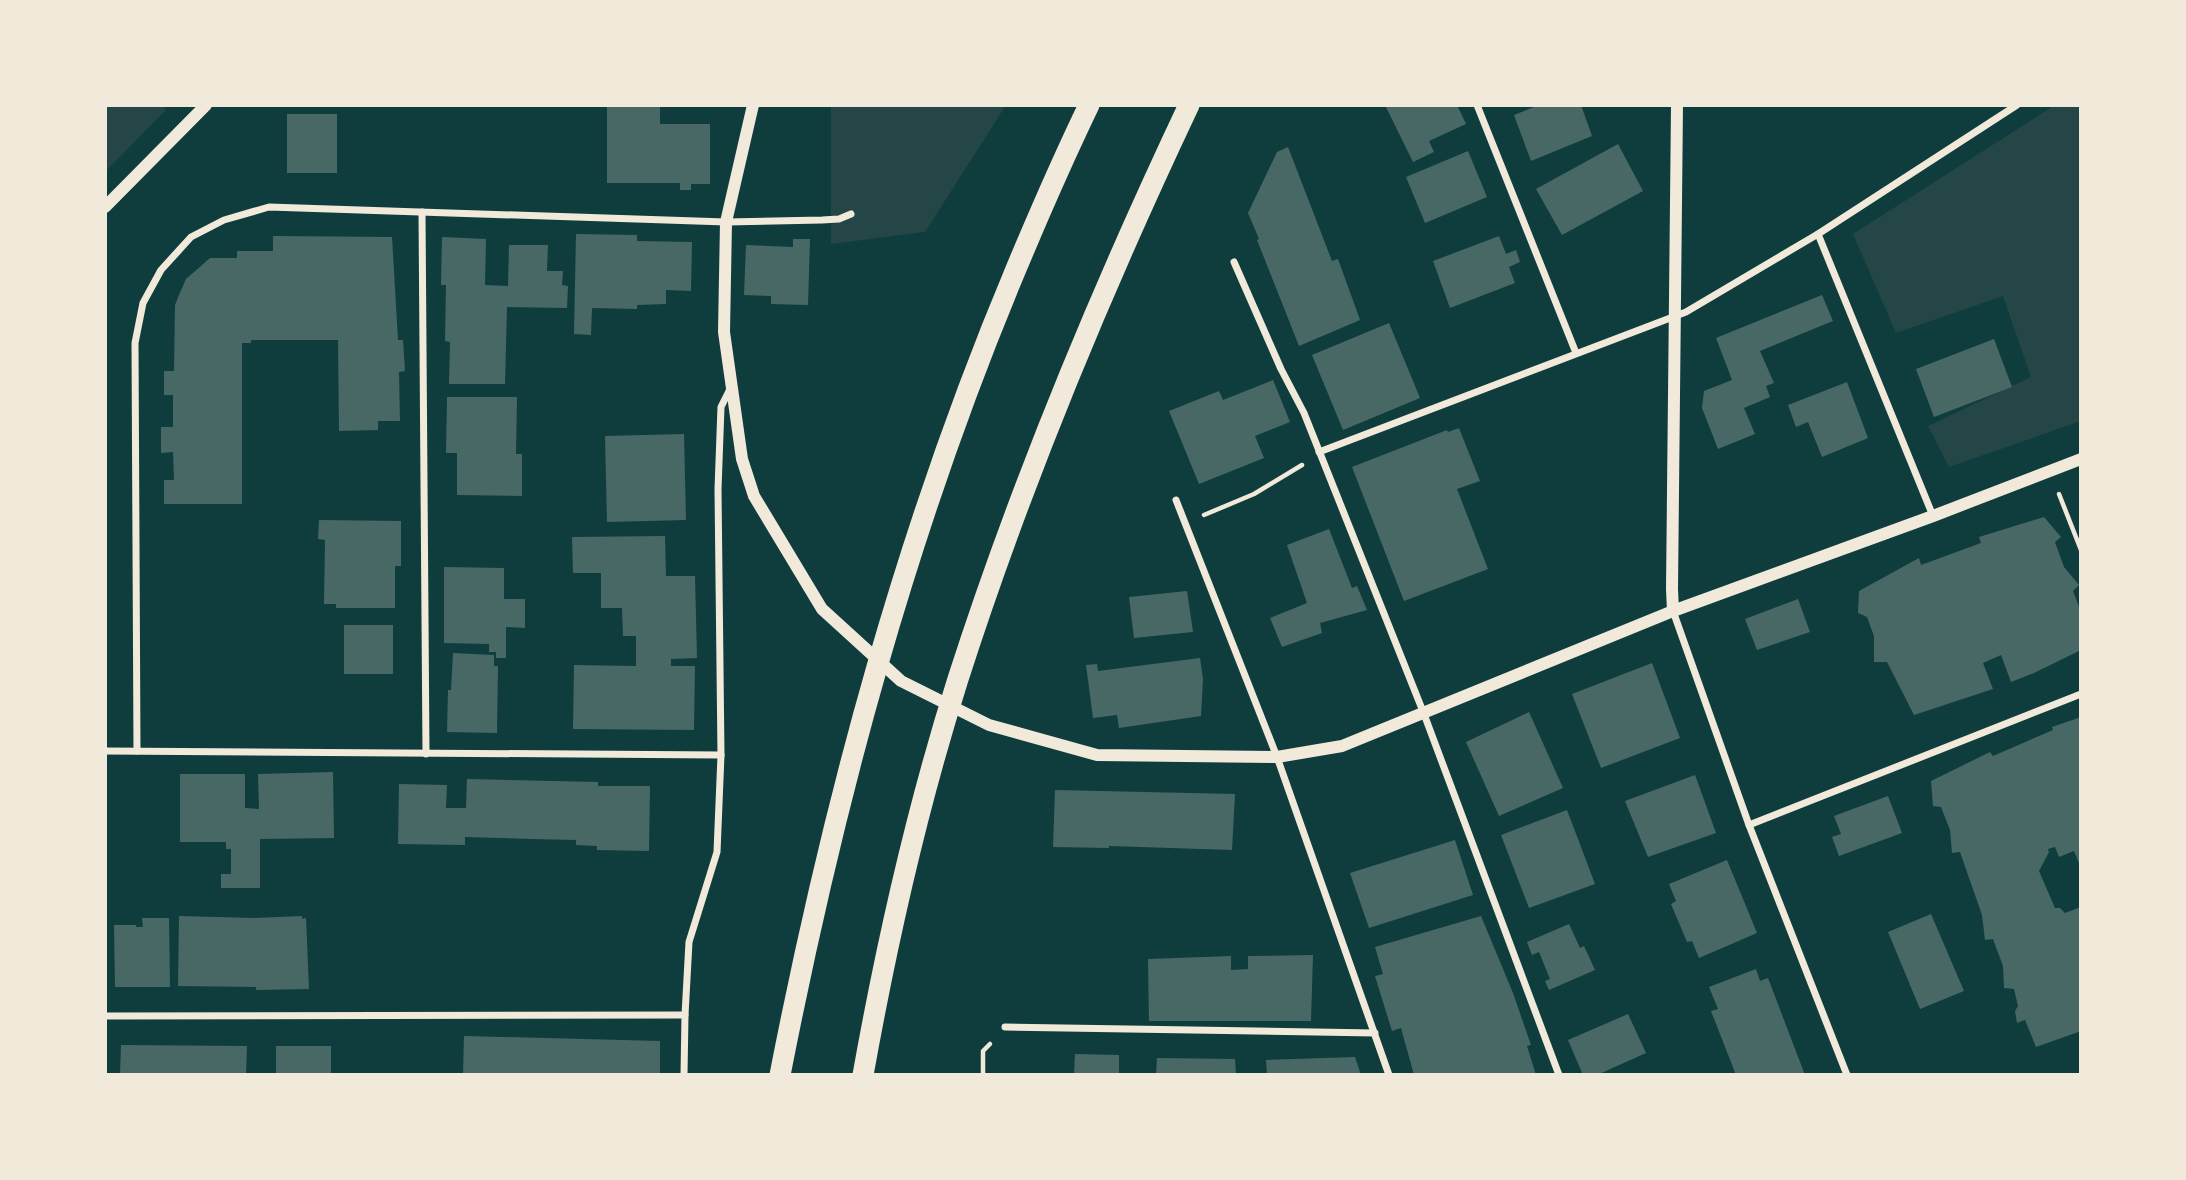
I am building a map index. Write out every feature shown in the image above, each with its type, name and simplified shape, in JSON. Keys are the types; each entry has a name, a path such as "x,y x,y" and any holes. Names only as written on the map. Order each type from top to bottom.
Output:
{"highway":[{"path":"780,1075 833,827 908,561 990,332 1089,105"},
{"path":"863,1075 898,903 926,791 986,596 1020,500 1100,303 1189,105"}],"street":[{"path":"105,207 206,105"},
{"path":"753,105 726,222 724,332 742,459 754,496 822,609 901,681 989,725 1097,755 1277,757 1342,746 1673,611 2081,459"},
{"path":"1477,105 1576,354"},
{"path":"1676,105 1673,611 1749,825 1847,1075"},
{"path":"1320,452 1697,306 1818,234 2017,105"},
{"path":"137,751 135,342 144,303 161,270 191,237 224,220 269,207 726,222 830,219 851,214"},
{"path":"422,212 426,754"},
{"path":"1818,234 1933,516"},
{"path":"1234,262 1320,452 1424,713 1559,1075"},
{"path":"684,1075 689,942 716,852 721,755 718,489 721,407 730,389"},
{"path":"1176,500 1277,757 1390,1075"},
{"path":"1749,825 2081,694"},
{"path":"105,751 721,755"},
{"path":"105,1016 685,1015"},
{"path":"1005,1027 1375,1033"}],"path":[{"path":"1185,523 1272,485 1320,452"},
{"path":"2050,471 2081,550"},
{"path":"983,1075 983,1051 1005,1027"}],"shaded area":[{"path":"105,105 165,105 165,111 105,172"},
{"path":"831,105 1006,105 925,232 831,244"},
{"path":"2055,105 2081,105 2081,421 1949,467 1928,426 2031,377 2003,296 1896,333 1853,234"}],"building":[{"path":"607,105 660,105 660,124 710,124 710,184 691,184 691,190 680,190 680,183 607,183"},
{"path":"1385,105 1457,105 1466,124 1429,141 1434,152 1413,162"},
{"path":"1539,105 1581,105 1592,136 1531,161 1514,115"},
{"path":"287,114 337,114 337,173 287,173"},
{"path":"1618,144 1643,191 1562,235 1536,189"},
{"path":"1288,147 1332,261 1338,259 1360,320 1299,346 1248,213 1277,152"},
{"path":"1468,151 1487,197 1425,223 1406,177"},
{"path":"576,234 637,235 637,241 692,242 691,291 666,290 666,304 637,305 637,309 592,308 591,335 574,334"},
{"path":"273,236 392,237 398,340 403,340 405,371 399,372 400,421 378,421 378,430 339,431 338,340 251,340 251,343 242,343 242,504 164,504 164,480 174,480 173,452 161,453 161,427 173,427 173,395 164,395 164,371 174,371 175,305 179,295 186,279 210,258 237,258 237,251 273,251"},
{"path":"1499,236 1506,254 1516,250 1520,262 1509,267 1515,283 1450,308 1433,261"},
{"path":"442,237 486,239 485,285 508,286 509,245 548,245 547,271 563,271 562,285 568,286 567,308 507,307 505,384 449,384 450,342 445,341 446,285 441,285"},
{"path":"793,239 810,239 808,305 771,304 771,296 744,295 746,245 793,247"},
{"path":"1822,295 1833,321 1760,351 1774,383 1766,386 1770,397 1744,408 1755,434 1718,449 1702,408 1704,391 1732,380 1716,338"},
{"path":"1389,323 1420,398 1343,430 1312,355"},
{"path":"1994,339 2012,387 1934,417 1916,369"},
{"path":"1273,380 1290,422 1255,436 1264,458 1199,484 1169,411 1219,391 1223,400"},
{"path":"1847,382 1868,438 1822,457 1808,422 1796,427 1788,405"},
{"path":"447,397 517,397 516,454 522,454 522,496 457,495 457,453 446,453"},
{"path":"1459,428 1480,481 1457,489 1488,569 1404,601 1352,467 1447,430 1448,432"},
{"path":"684,434 686,520 607,522 605,436"},
{"path":"2044,517 2061,537 2055,542 2064,567 2079,585 2073,591 2081,612 2081,650 2011,682 2001,655 1983,663 1993,689 1914,715 1887,662 1874,662 1874,636 1867,617 1858,613 1859,591 1919,558 1921,565 1981,543 1979,537"},
{"path":"319,520 401,521 401,566 395,566 395,608 336,608 336,604 324,604 325,540 318,539"},
{"path":"1329,529 1352,588 1357,586 1367,610 1320,623 1322,633 1282,647 1270,618 1307,603 1287,545"},
{"path":"665,536 666,576 695,576 697,658 671,659 671,666 695,666 694,730 573,729 574,665 636,666 636,636 623,636 622,608 601,608 601,573 573,573 572,537"},
{"path":"444,567 504,568 504,599 525,599 525,628 506,627 506,658 496,658 496,652 489,652 489,644 444,643"},
{"path":"1187,591 1193,632 1134,638 1129,597"},
{"path":"1798,599 1810,632 1757,650 1745,619"},
{"path":"344,625 393,625 393,674 344,674"},
{"path":"453,653 494,655 494,666 498,666 497,733 447,732 448,690 451,690"},
{"path":"1200,658 1203,679 1201,716 1119,728 1117,715 1093,718 1086,665 1097,664 1098,671"},
{"path":"1652,663 1680,738 1601,768 1572,694"},
{"path":"1529,712 1563,788 1499,816 1466,742"},
{"path":"2081,717 2081,868 2074,851 2059,857 2055,847 2048,849 2039,871 2055,908 2060,908 2065,913 2081,907 2081,1031 2036,1047 2025,1020 2017,1023 2015,1011 2018,1006 2014,989 2004,988 2003,966 1993,939 1985,940 1982,915 1960,852 1952,853 1950,830 1941,807 1933,806 1931,781 1990,752 1993,756 2053,730 2052,727"},
{"path":"333,772 334,838 260,839 260,888 221,888 221,874 231,874 231,849 226,849 226,842 180,842 180,774 245,774 245,808 259,809 258,774"},
{"path":"1695,775 1716,833 1648,857 1625,801"},
{"path":"467,779 650,786 649,851 597,850 597,846 576,845 576,840 465,837 465,845 398,844 399,784 447,785 446,808 466,808"},
{"path":"1055,790 1235,794 1232,850 1053,847"},
{"path":"1888,796 1902,833 1839,856 1832,837 1841,834 1834,816"},
{"path":"1567,810 1595,884 1529,908 1501,835"},
{"path":"1455,840 1473,895 1369,928 1350,873"},
{"path":"1727,860 1757,933 1699,958 1692,941 1687,942 1671,904 1676,901 1669,884"},
{"path":"1931,914 1964,991 1920,1009 1888,932"},
{"path":"179,916 306,918 309,989 256,990 256,987 178,986"},
{"path":"1481,916 1531,1045 1527,1046 1536,1075 1414,1075 1401,1028 1392,1031 1375,976 1383,974 1375,947"},
{"path":"142,918 169,918 170,987 115,987 114,925 143,927"},
{"path":"1569,924 1580,948 1584,946 1595,970 1549,990 1545,981 1550,979 1539,952 1532,955 1527,942"},
{"path":"1313,955 1311,1021 1149,1021 1148,959 1231,956 1231,970 1248,969 1248,956"},
{"path":"1756,969 1760,981 1768,978 1805,1075 1736,1075 1711,1011 1718,1009 1709,987"},
{"path":"1628,1014 1646,1053 1597,1075 1583,1075 1568,1040"},
{"path":"464,1036 660,1041 660,1075 463,1075"},
{"path":"121,1045 247,1046 246,1075 120,1075"},
{"path":"276,1046 331,1046 331,1075 276,1075"},
{"path":"1075,1054 1119,1055 1119,1075 1074,1075"},
{"path":"1355,1057 1361,1075 1267,1075 1266,1060"},
{"path":"1157,1058 1235,1059 1236,1075 1156,1075"}]}
